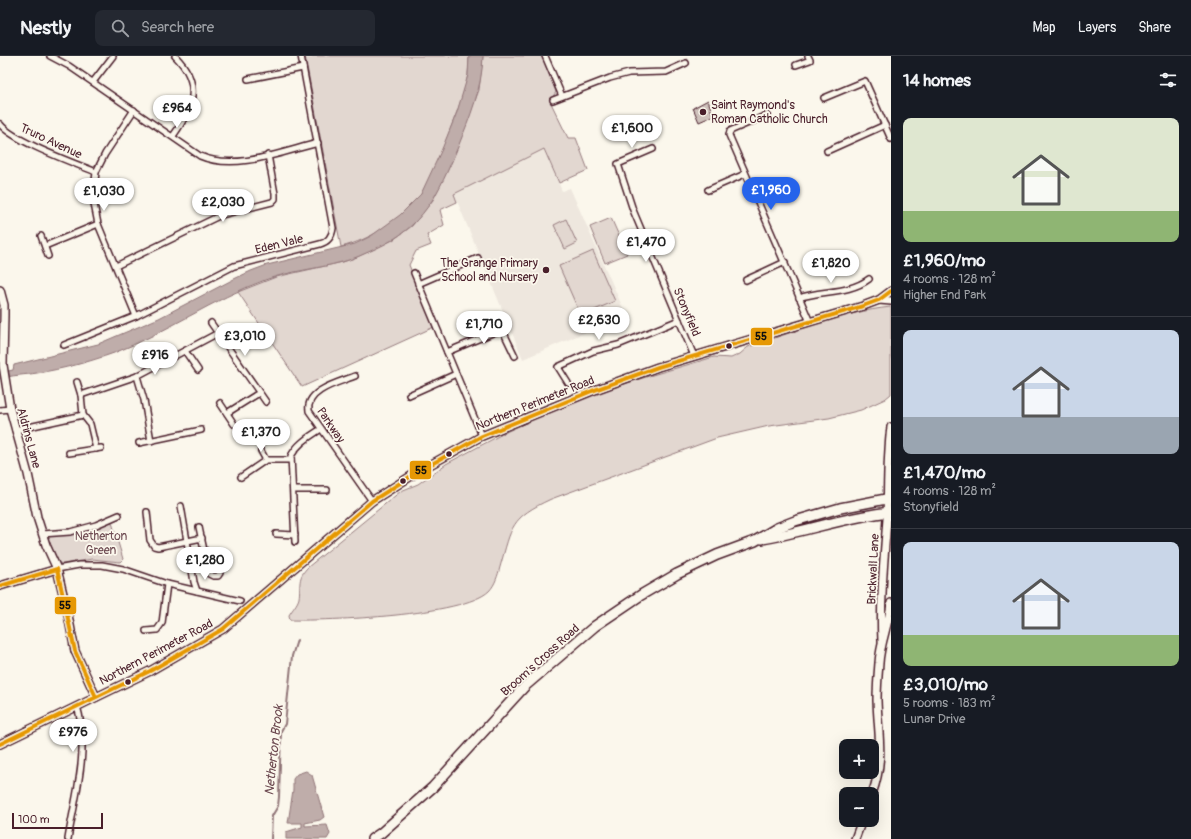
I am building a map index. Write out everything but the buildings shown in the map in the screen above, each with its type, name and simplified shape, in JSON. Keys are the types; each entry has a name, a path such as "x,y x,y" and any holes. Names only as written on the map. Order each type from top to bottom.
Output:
{"highway":[{"name":"Broom's Cross Road","path":"755,541 777,528 811,516 840,508 890,500"},
{"name":"Broom's Cross Road","path":"372,839 381,833 433,786 525,686 595,626 641,595 677,574 717,555 755,541 835,522 889,512"}],"main road":[{"name":"Aldrins Lane","path":"0,290 4,305 3,365 10,409 28,474 42,534"},
{"name":"Northern Perimeter Road","path":"0,744 150,671 223,629 372,501 419,471 482,436 592,391 694,356 863,306 879,300 891,292"},
{"path":"879,300 891,301"},
{"name":"Brickwall Lane","path":"882,641 881,620 890,500 887,469 891,427"},
{"path":"42,534 57,569 75,651 96,697"},
{"path":"0,586 57,569"},
{"name":"Brickwall Lane","path":"874,787 879,771 880,759 877,700 879,662 882,641 891,603"},
{"path":"856,839 860,827"}],"street":[{"path":"50,56 69,66 200,156 215,161 234,162 318,143"},
{"path":"93,82 113,56"},
{"path":"173,136 186,117 193,97 191,78 181,61 175,56"},
{"name":"Eden Vale","path":"64,345 136,316 234,266 320,244 329,239 333,228 301,56"},
{"path":"545,56 562,96"},
{"path":"796,65 810,60 808,56"},
{"path":"553,100 610,78 629,73 666,72 686,63"},
{"path":"248,79 303,68"},
{"path":"824,98 865,81 891,139"},
{"path":"134,110 105,154 96,172 93,199 98,224 136,316"},
{"path":"767,115 730,131 729,135 810,322"},
{"name":"Truro Avenue","path":"0,124 4,130 28,143 96,172"},
{"path":"827,151 885,125"},
{"name":"Stonyfield","path":"653,149 618,164 633,210 694,356"},
{"path":"116,266 221,215 272,202 275,199 275,194 268,155"},
{"path":"708,190 745,174"},
{"path":"45,246 98,224"},
{"path":"41,236 48,256"},
{"path":"418,284 478,258"},
{"path":"746,280 785,262"},
{"path":"414,273 482,436"},
{"path":"799,298 849,289 859,286 869,279"},
{"path":"568,383 558,367 593,351 618,345 679,320"},
{"path":"211,322 266,402"},
{"path":"447,352 502,329 515,356"},
{"path":"81,395 137,376 218,334"},
{"path":"185,351 198,370"},
{"path":"408,395 456,374"},
{"path":"137,376 144,400 151,441"},
{"name":"Parkway","path":"355,376 322,390 312,397 308,406 309,411 321,429 372,501"},
{"path":"69,453 99,448 90,424 83,415 81,395 77,382"},
{"path":"227,413 259,393"},
{"path":"220,403 234,424"},
{"path":"0,410 10,409"},
{"path":"15,430 83,415"},
{"path":"295,542 291,456 295,448 304,439 321,429"},
{"path":"139,443 201,430"},
{"path":"261,451 266,460"},
{"path":"241,477 266,460 291,460"},
{"path":"293,490 327,490"},
{"path":"181,506 194,582 197,591"},
{"path":"147,512 150,540 154,546 158,547 202,538"},
{"path":"42,534 70,532 96,525 119,515"},
{"path":"199,527 207,565"},
{"path":"276,534 295,535"},
{"path":"57,569 79,565 102,565 123,569 167,584 240,601"},
{"path":"146,631 157,630 162,623 167,584"},
{"path":"68,839 81,757 82,737 80,718 76,706"}],"shaded area":[{"path":"469,56 483,56 482,68 475,103 458,147 436,194 427,207 418,219 392,240 351,259 265,280 208,306 152,336 114,353 66,367 0,379 0,373 13,370 14,365 98,344 159,318 251,271 267,265 355,244 371,236 400,215 421,194 457,112 468,75"},
{"name":"The Grange Primary School and Nursery","path":"544,149 562,191 570,188 626,315 523,359 454,194"},
{"path":"306,771 312,775 324,817 320,820 305,823 305,826 327,825 330,834 327,839 286,839 286,832 302,827 302,823 288,823 293,790 293,779 297,774"}],"green space":[{"path":"305,56 469,56 468,74 461,101 438,161 421,194 406,212 386,227 352,244 341,247"},
{"path":"483,56 542,56 556,92 550,101 568,138 576,138 588,170 559,183 544,149 454,194 457,202 440,210 444,225 427,235 431,245 416,251 409,265 434,327 302,387 238,292 276,277 343,262 357,257 393,240 412,226 433,200 452,161 479,90"},
{"path":"611,218 627,254 605,263 590,227"},
{"path":"566,219 577,243 565,249 554,225"},
{"path":"593,251 615,301 581,316 559,266"},
{"path":"891,307 891,394 885,399 861,410 829,418 769,426 717,438 551,499 527,512 520,518 511,532 507,542 495,583 489,591 475,599 452,606 394,615 363,618 290,620 289,615 299,598 300,581 302,575 308,567 401,491 418,484 446,464 508,431 552,411 600,392 649,376 714,357 731,358 740,354 748,347 818,323 854,313"},
{"name":"Netherton Green","path":"111,519 123,559 120,562 92,559 63,564 59,563 47,537 72,533"}],"waterway":[{"name":"Netherton Brook","path":"271,839 272,816 278,806 279,797 281,731 285,724 292,656 297,640"}],"transit line":[{"name":"55","path":"0,744 150,671 223,629 372,501 419,471 482,436 592,391 658,367 863,306 879,300 891,291"},
{"name":"55","path":"0,586 57,569 75,651 96,697"}],"place":[{"name":"Saint Raymond's Roman Catholic Church","path":"703,112"},
{"name":"The Grange Primary School and Nursery","path":"546,270"}]}
